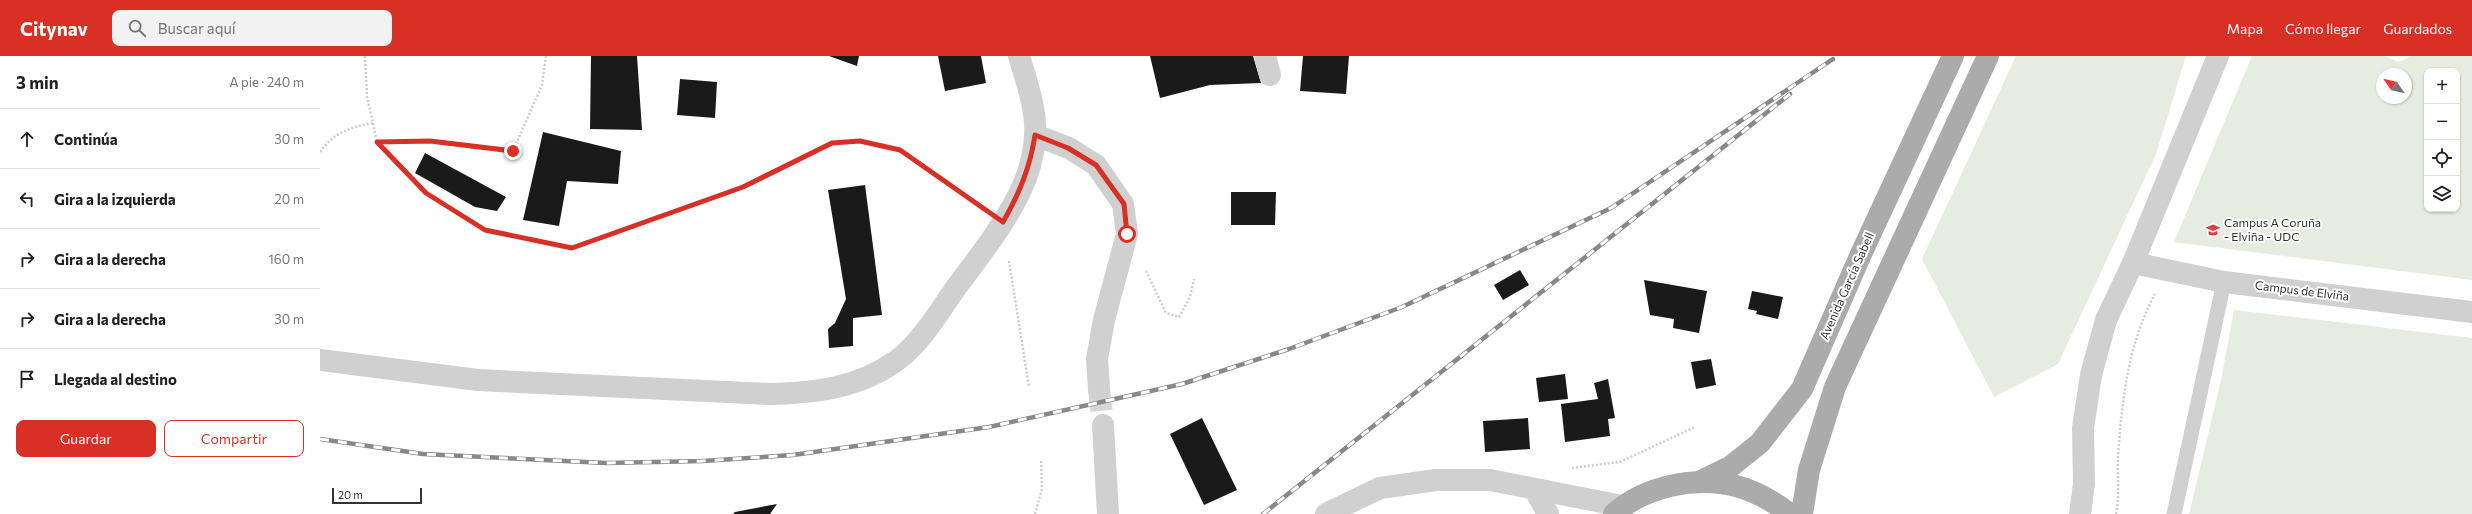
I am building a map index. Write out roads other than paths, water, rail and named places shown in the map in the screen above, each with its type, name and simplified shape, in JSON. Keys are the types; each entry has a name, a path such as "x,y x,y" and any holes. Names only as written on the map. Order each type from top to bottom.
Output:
{"main road":[{"name":"Avenida García Sabell","path":"1699,482 1730,467 1760,443 1802,389 1860,254 1953,56"},
{"path":"1802,514 1809,470 1835,387 1988,56"},
{"path":"1618,510 1659,488 1699,482 1736,486 1770,500 1790,514"}],"street":[{"path":"320,360 478,380 550,385 763,394 813,393 847,385 873,374 897,360 932,322 998,230 1020,192 1031,164 1035,135 1034,117 1019,56"},
{"path":"2080,514 2084,484 2083,428 2092,375 2106,320 2133,263 2218,56"},
{"path":"1035,135 1068,148 1096,165 1124,204 1127,234 1104,320 1097,359 1099,388"},
{"name":"Campus de Elviña","path":"2133,263 2224,282 2472,312"},
{"path":"1103,425 1108,514"},
{"path":"1326,514 1380,488 1436,480 1490,480 1517,484 1535,490 1618,510"},
{"path":"1535,490 1548,514"}],"lane":[{"path":"2174,514 2224,282"}],"tunnel":[{"path":"1099,389 1103,425"}],"railway":[{"path":"320,439 423,454 606,463 703,461 793,455 989,427 1182,384 1289,349 1402,307 1611,208 1833,59"},
{"path":"1263,514 1790,94"}],"place":[{"name":"Campus A Coruña - Elviña - UDC","path":"2213,230"}]}
